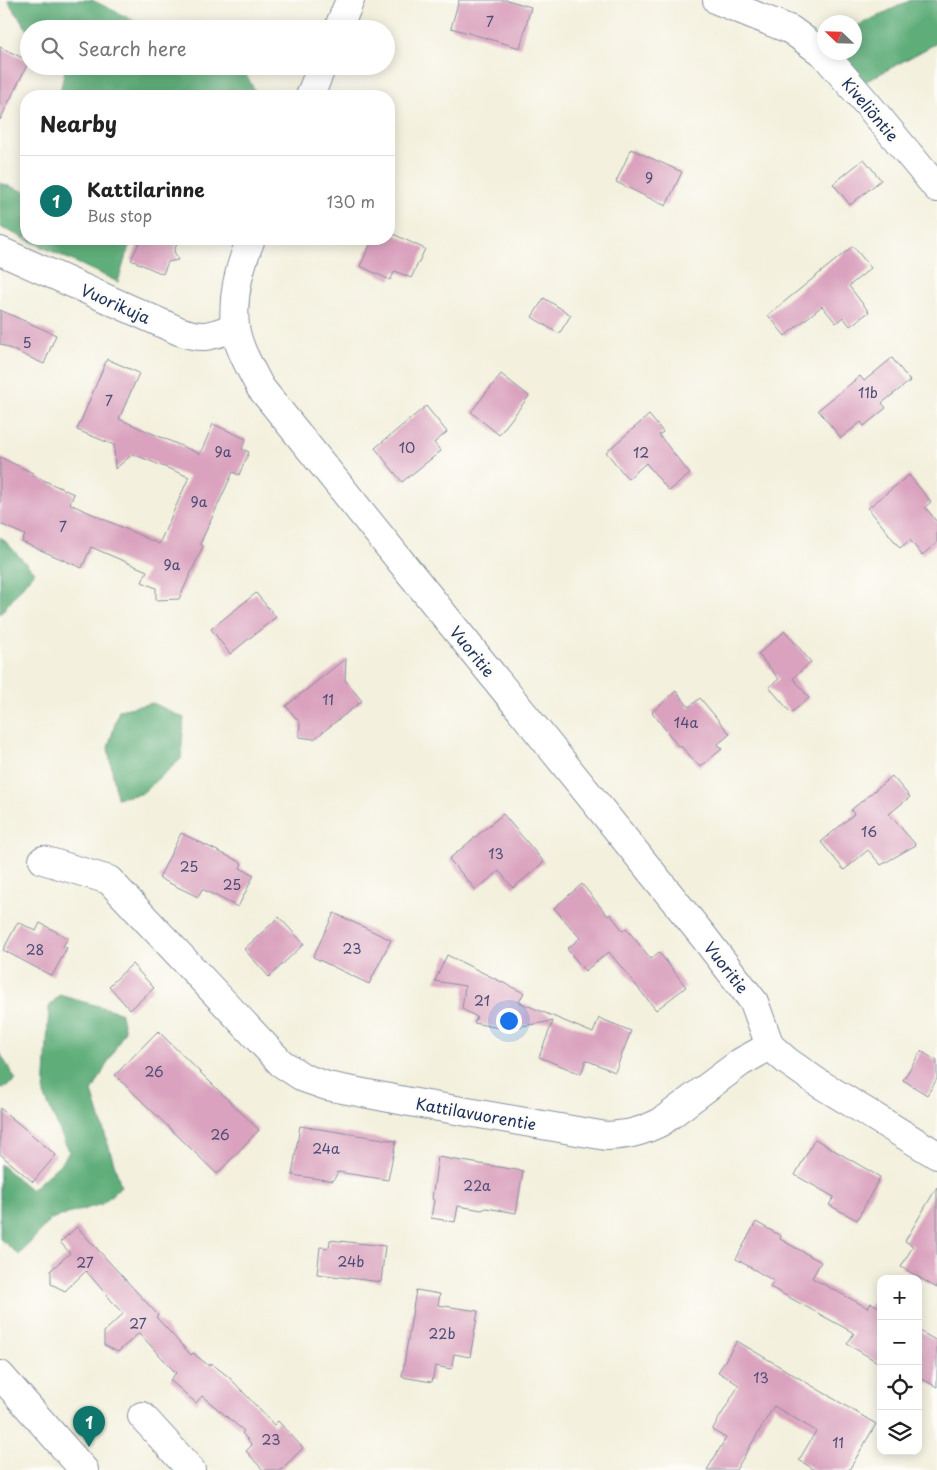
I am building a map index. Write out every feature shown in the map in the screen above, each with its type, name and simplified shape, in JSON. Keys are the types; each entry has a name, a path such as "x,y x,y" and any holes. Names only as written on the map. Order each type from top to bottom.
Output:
{"street":[{"path":"342,20 350,0"},
{"name":"Kiveliöntie","path":"717,0 791,30 824,54 937,188"},
{"path":"312,90 318,75"},
{"name":"Vuoritie","path":"248,245 242,259 236,292 235,327 243,354 260,387 737,980 754,1002 770,1046"},
{"name":"Vuorikuja","path":"0,251 179,332 193,336 208,337 235,327"},
{"name":"Kattilavuorentie","path":"43,860 109,880 281,1063 304,1078 327,1086 606,1136 629,1135 661,1122 741,1062 770,1046"},
{"path":"770,1046 787,1061 817,1082 937,1155"},
{"path":"0,1375 84,1470"},
{"path":"142,1416 191,1470"}],"green space":[{"path":"7,0 92,0 133,20 21,20"},
{"path":"911,0 937,0 937,43 863,83 845,60 862,60 862,24"},
{"path":"64,75 246,75 255,90 60,90"},
{"path":"0,183 20,190 20,236 0,227"},
{"path":"39,245 129,245 118,282"},
{"path":"0,537 34,572 0,614"},
{"path":"153,703 184,718 181,759 141,794 117,798 108,748 119,710"},
{"path":"59,995 120,1012 125,1030 92,1092 121,1186 102,1204 51,1219 19,1255 0,1239 0,1164 31,1190 59,1165 69,1152 44,1095 49,1007"},
{"path":"0,1053 16,1080 0,1090"}],"building":[{"path":"459,0 507,0 531,7 520,48 451,28"},
{"path":"0,47 20,57 20,75 22,75 0,120"},
{"path":"631,149 682,172 666,206 616,182"},
{"path":"864,159 881,180 850,205 833,184"},
{"path":"395,235 425,249 411,278 395,271 390,280 360,266 370,245 395,245"},
{"path":"138,245 176,245 174,251 178,260 168,262 163,274 131,260"},
{"path":"853,246 871,268 849,286 869,312 850,326 843,317 836,323 822,306 785,336 768,315"},
{"path":"544,298 571,315 559,334 532,317"},
{"path":"0,310 56,335 44,364 0,344"},
{"path":"892,358 910,381 882,403 886,408 864,426 861,422 841,438 818,410 860,376 864,381"},
{"path":"107,359 139,373 119,419 200,454 213,424 246,439 242,449 249,452 239,475 233,472 200,544 203,546 179,599 156,600 156,588 142,582 147,571 91,547 82,568 22,542 25,535 0,524 0,457 33,473 32,475 74,494 70,504 159,544 189,477 133,454 115,469 114,445 77,430"},
{"path":"501,374 529,396 499,435 471,412"},
{"path":"426,406 447,432 434,443 441,451 402,482 375,448"},
{"path":"649,415 663,432 659,435 690,474 669,491 646,463 628,479 606,452"},
{"path":"909,475 931,502 925,507 937,522 937,543 922,555 910,540 900,548 868,508"},
{"path":"256,593 276,617 230,654 211,629"},
{"path":"785,631 811,662 793,678 809,698 791,713 769,687 779,679 758,654"},
{"path":"346,658 345,680 362,701 314,739 299,737 300,723 286,706"},
{"path":"676,691 689,707 700,698 730,734 718,744 722,749 700,767 682,747 678,746 652,712"},
{"path":"892,776 910,797 889,814 916,845 881,865 868,850 844,870 821,842 854,814 851,810"},
{"path":"503,814 544,862 513,888 499,871 476,890 449,859"},
{"path":"181,833 242,863 240,868 254,875 238,907 202,889 198,897 159,878"},
{"path":"582,884 623,931 626,928 651,959 659,952 686,987 656,1010 609,952 585,971 567,949 580,938 554,908"},
{"path":"334,913 391,940 369,984 313,957"},
{"path":"279,917 304,944 269,977 244,949"},
{"path":"18,922 36,931 40,923 68,938 63,946 67,948 52,976 3,950"},
{"path":"447,955 524,993 519,1002 593,1033 599,1018 631,1031 615,1072 586,1060 581,1074 539,1057 553,1021 504,1029 474,1023 477,1017 462,1009 465,986 435,981"},
{"path":"132,964 154,988 130,1010 109,986"},
{"path":"158,1031 259,1130 217,1174 115,1075"},
{"path":"921,1051 937,1061 937,1079 927,1095 903,1080"},
{"path":"0,1108 56,1155 33,1182 0,1154"},
{"path":"300,1126 396,1141 388,1180 338,1172 333,1181 292,1175"},
{"path":"815,1139 880,1177 857,1220 829,1205 834,1197 795,1175"},
{"path":"438,1157 523,1171 516,1213 458,1206 455,1222 431,1218"},
{"path":"937,1187 937,1288 922,1279 922,1275 915,1275 901,1267 913,1246 905,1241"},
{"path":"756,1222 781,1236 780,1239 821,1262 812,1278 868,1308 871,1303 877,1306 877,1362 847,1344 854,1333 770,1287 774,1281 736,1259"},
{"path":"77,1227 158,1315 156,1317 191,1355 193,1353 209,1366 211,1363 230,1378 274,1425 278,1421 303,1448 281,1470 263,1470 246,1451 252,1445 242,1433 244,1431 202,1396 196,1403 170,1380 176,1373 139,1333 118,1352 104,1345 104,1332 123,1314 86,1271 65,1291 51,1284 51,1270 70,1253 60,1242"},
{"path":"330,1240 385,1246 381,1282 317,1274 320,1247 329,1248"},
{"path":"416,1290 440,1294 438,1305 478,1311 470,1357 454,1354 451,1369 435,1366 432,1382 402,1377"},
{"path":"922,1332 937,1341 937,1387 922,1379"},
{"path":"737,1341 876,1424 849,1470 815,1470 799,1460 816,1431 774,1406 736,1470 707,1470 726,1438 712,1430 739,1385 718,1372"}],"place":[{"name":"Kattilarinne","path":"89,1447"}]}
